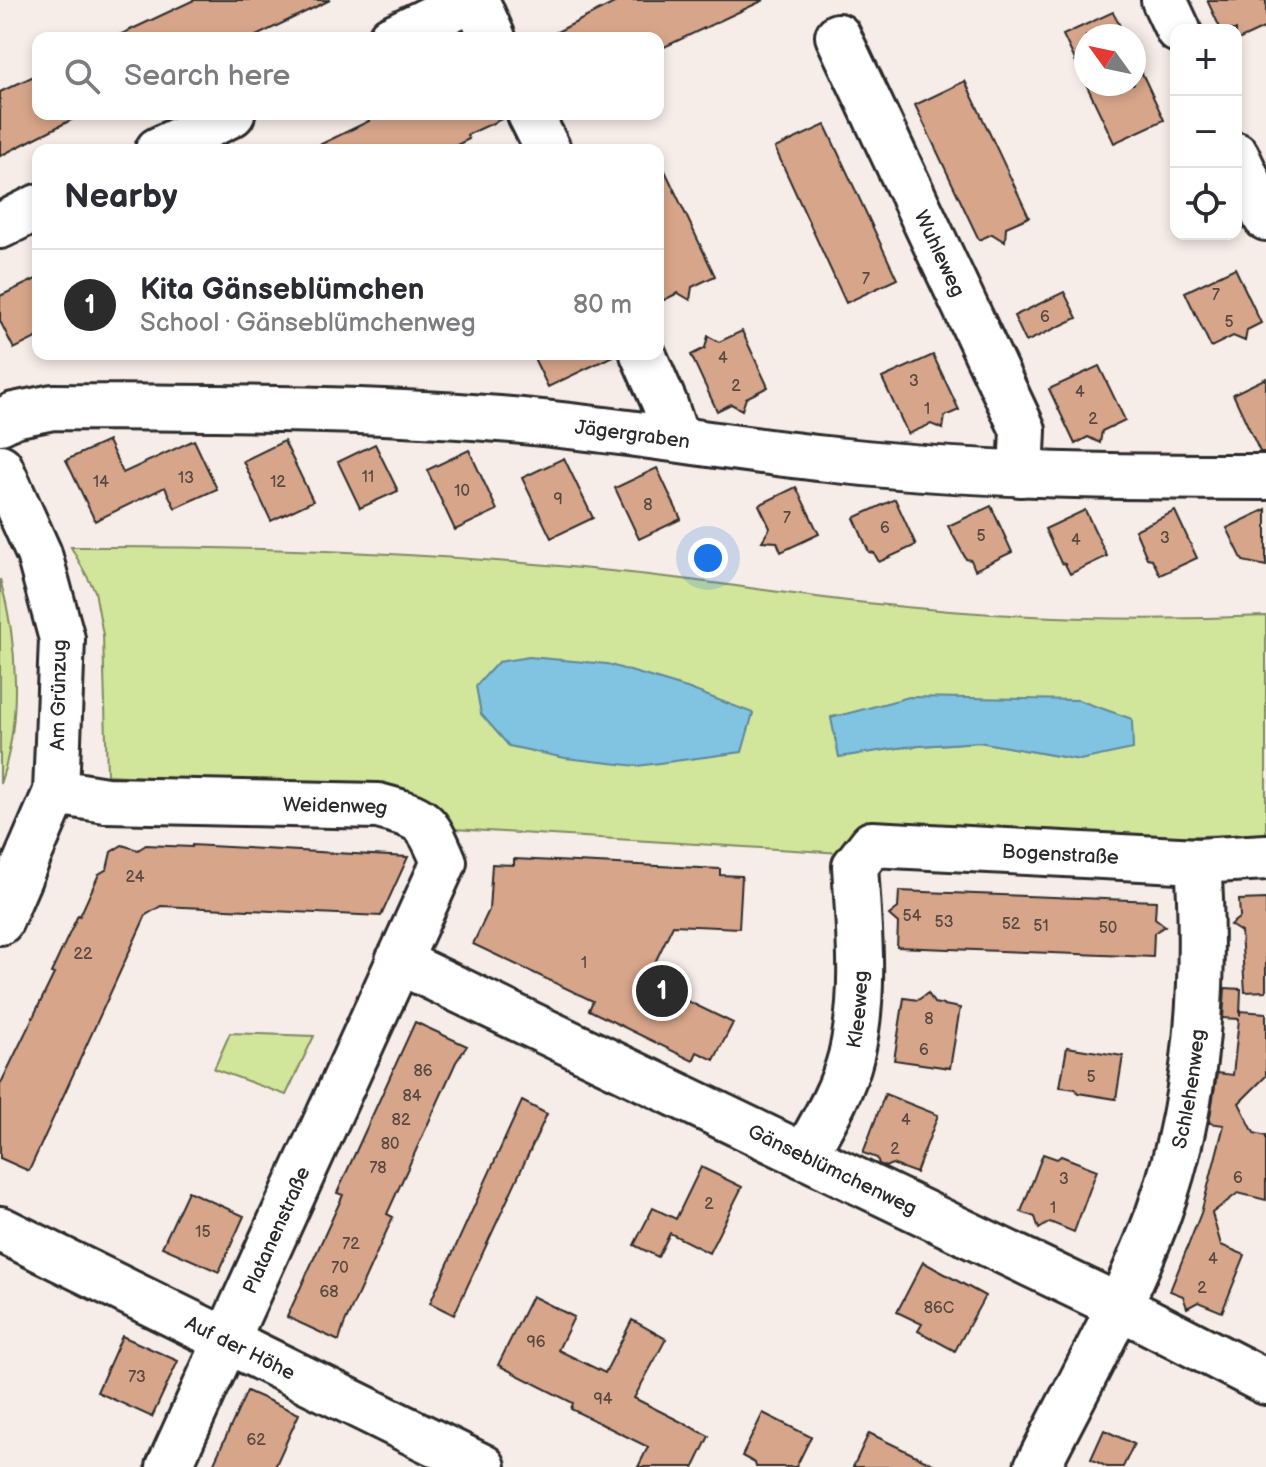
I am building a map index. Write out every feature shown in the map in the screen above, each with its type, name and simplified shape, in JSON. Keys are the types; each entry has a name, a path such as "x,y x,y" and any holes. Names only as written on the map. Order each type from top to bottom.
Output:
{"street":[{"path":"403,32 470,0"},
{"path":"476,0 490,32"},
{"path":"1164,0 1175,24"},
{"name":"Wuhleweg","path":"838,36 1023,430 1021,474"},
{"path":"170,144 220,120"},
{"path":"533,120 545,144"},
{"path":"1242,168 1266,218"},
{"path":"0,226 32,210"},
{"path":"646,360 676,437"},
{"name":"Jägergraben","path":"0,422 14,415 53,407 341,410 500,419 676,437 845,461 1021,474 1266,477"},
{"name":"Am Grünzug","path":"0,467 39,554 62,639 56,792 0,922"},
{"name":"Weidenweg","path":"56,792 106,800 378,806 410,815 430,828 444,862 391,977"},
{"name":"Bogenstraße","path":"862,856 872,844 1198,861 1266,857"},
{"name":"Kleeweg","path":"804,1156 830,1111 850,1056 858,1003 860,941 855,866 862,856"},
{"name":"Schlehenweg","path":"1118,1306 1158,1214 1181,1135 1201,1008 1203,930 1198,861"},
{"name":"Gänseblümchenweg","path":"391,977 804,1156 1118,1306 1266,1382"},
{"name":"Platanenstraße","path":"169,1467 391,977"},
{"name":"Auf der Höhe","path":"0,1229 483,1467"},
{"path":"1037,1467 1118,1306"}],"green space":[{"path":"71,547 278,549 415,555 552,565 867,603 1016,615 1167,619 1266,616 1266,834 1167,837 1027,834 842,853 454,829 428,801 392,788 107,775 103,635 95,591","holes":["861,711 1080,760 980,742 905,747 839,756 831,717"]},
{"path":"0,579 11,628 15,682 12,735 0,784"},
{"path":"230,1033 314,1036 286,1095 214,1069"}],"water":[{"path":"529,657 607,664 687,688 753,713 742,752 637,766 565,758 509,746 481,714 476,686 498,662"},
{"path":"909,697 1078,700 1132,719 1133,749 1080,760 979,742 905,747 839,757 831,718"}],"building":[{"path":"194,0 330,0 264,32 126,32"},
{"path":"620,0 764,0 664,47 664,32 557,32"},
{"path":"1207,0 1266,0 1266,27 1242,38 1242,24 1218,24"},
{"path":"1113,12 1119,24 1087,24"},
{"path":"1074,30 1074,58 1063,35"},
{"path":"32,77 32,120 71,120 0,156 0,92"},
{"path":"965,81 1029,217 1006,227 1005,242 992,234 979,240 915,105"},
{"path":"1146,82 1164,120 1114,143 1092,96 1146,96"},
{"path":"500,120 467,135 469,139 459,144 321,144 369,121"},
{"path":"825,125 897,279 846,303 775,148"},
{"path":"664,169 715,276 692,287 690,300 678,293 664,300"},
{"path":"1235,268 1261,323 1247,330 1245,341 1233,336 1211,347 1185,292"},
{"path":"32,281 32,340 14,349 0,321 0,296"},
{"path":"1064,292 1077,318 1026,342 1014,316"},
{"path":"742,331 768,387 746,398 742,410 731,404 717,411 691,355 705,348 708,336 719,342"},
{"path":"933,355 959,410 945,416 943,429 931,424 908,434 882,378"},
{"path":"535,360 604,360 548,387"},
{"path":"1099,366 1125,420 1102,431 1100,443 1088,437 1075,444 1049,389"},
{"path":"1266,378 1266,452 1260,452 1233,394"},
{"path":"194,440 217,489 175,508 165,487 95,521 66,460 108,441 123,473"},
{"path":"284,441 313,501 271,521 243,461"},
{"path":"375,444 398,491 360,508 338,462"},
{"path":"469,450 497,510 455,530 427,470"},
{"path":"564,458 593,518 551,538 522,478"},
{"path":"657,468 681,519 639,539 615,488"},
{"path":"796,487 819,534 781,552 777,542 762,541 770,528 759,505"},
{"path":"895,499 916,545 879,562 874,553 869,552 854,518"},
{"path":"991,506 1012,552 975,570 948,526"},
{"path":"1266,509 1266,566 1243,561 1227,528"},
{"path":"1085,510 1107,556 1070,574 1065,564 1061,563 1045,529"},
{"path":"1175,511 1197,558 1160,575 1152,559 1147,558 1135,530"},
{"path":"122,845 138,850 146,845 192,845 408,857 381,916 161,906 146,915 29,1171 0,1158 0,1085 54,974 51,973 78,915 99,874 107,869 111,852"},
{"path":"514,859 720,869 720,875 742,876 739,928 673,925 646,981 733,1023 714,1060 697,1052 693,1061 589,1010 593,1001 473,944 489,910 492,864 514,865"},
{"path":"899,891 1156,901 1155,918 1165,926 1154,933 1153,957 897,947 898,923 889,915 898,908"},
{"path":"1266,899 1266,991 1245,992 1241,932 1230,925 1240,917 1239,900"},
{"path":"1225,988 1241,989 1240,1011 1266,1013 1266,1076 1239,1103 1254,1133 1266,1136 1266,1200 1238,1193 1212,1213 1221,1245 1245,1255 1222,1312 1198,1302 1187,1308 1183,1296 1170,1291 1201,1213 1224,1125 1209,1123 1217,1073 1233,1075 1239,1019 1223,1018"},
{"path":"928,993 934,1003 960,1008 950,1068 894,1060 904,998 918,1000"},
{"path":"415,1022 467,1046 456,1062 387,1214 393,1217 339,1341 287,1317 343,1195 337,1193"},
{"path":"1067,1047 1123,1056 1116,1099 1060,1087"},
{"path":"885,1094 938,1115 916,1173 892,1164 885,1167 879,1164 877,1158 863,1153"},
{"path":"522,1101 547,1114 454,1315 430,1303"},
{"path":"1043,1154 1057,1159 1061,1156 1097,1170 1074,1232 1050,1222 1039,1229 1035,1217 1021,1212"},
{"path":"701,1167 742,1187 709,1253 670,1233 658,1257 634,1245 653,1208 676,1219"},
{"path":"188,1191 244,1216 219,1272 162,1247"},
{"path":"923,1262 985,1296 955,1351 918,1331 922,1324 897,1312"},
{"path":"532,1296 574,1317 558,1350 605,1373 632,1320 666,1339 634,1398 709,1436 694,1467 638,1467 648,1447 571,1409 573,1403 498,1365"},
{"path":"122,1336 178,1361 152,1417 97,1392"},
{"path":"247,1391 299,1414 275,1467 212,1467"},
{"path":"763,1413 811,1437 796,1467 756,1467 755,1463 742,1456"},
{"path":"1104,1430 1134,1444 1123,1467 1107,1467 1091,1459"},
{"path":"869,1433 939,1467 853,1467"}],"place":[{"name":"Kita Gänseblümchen","path":"662,991"}]}
